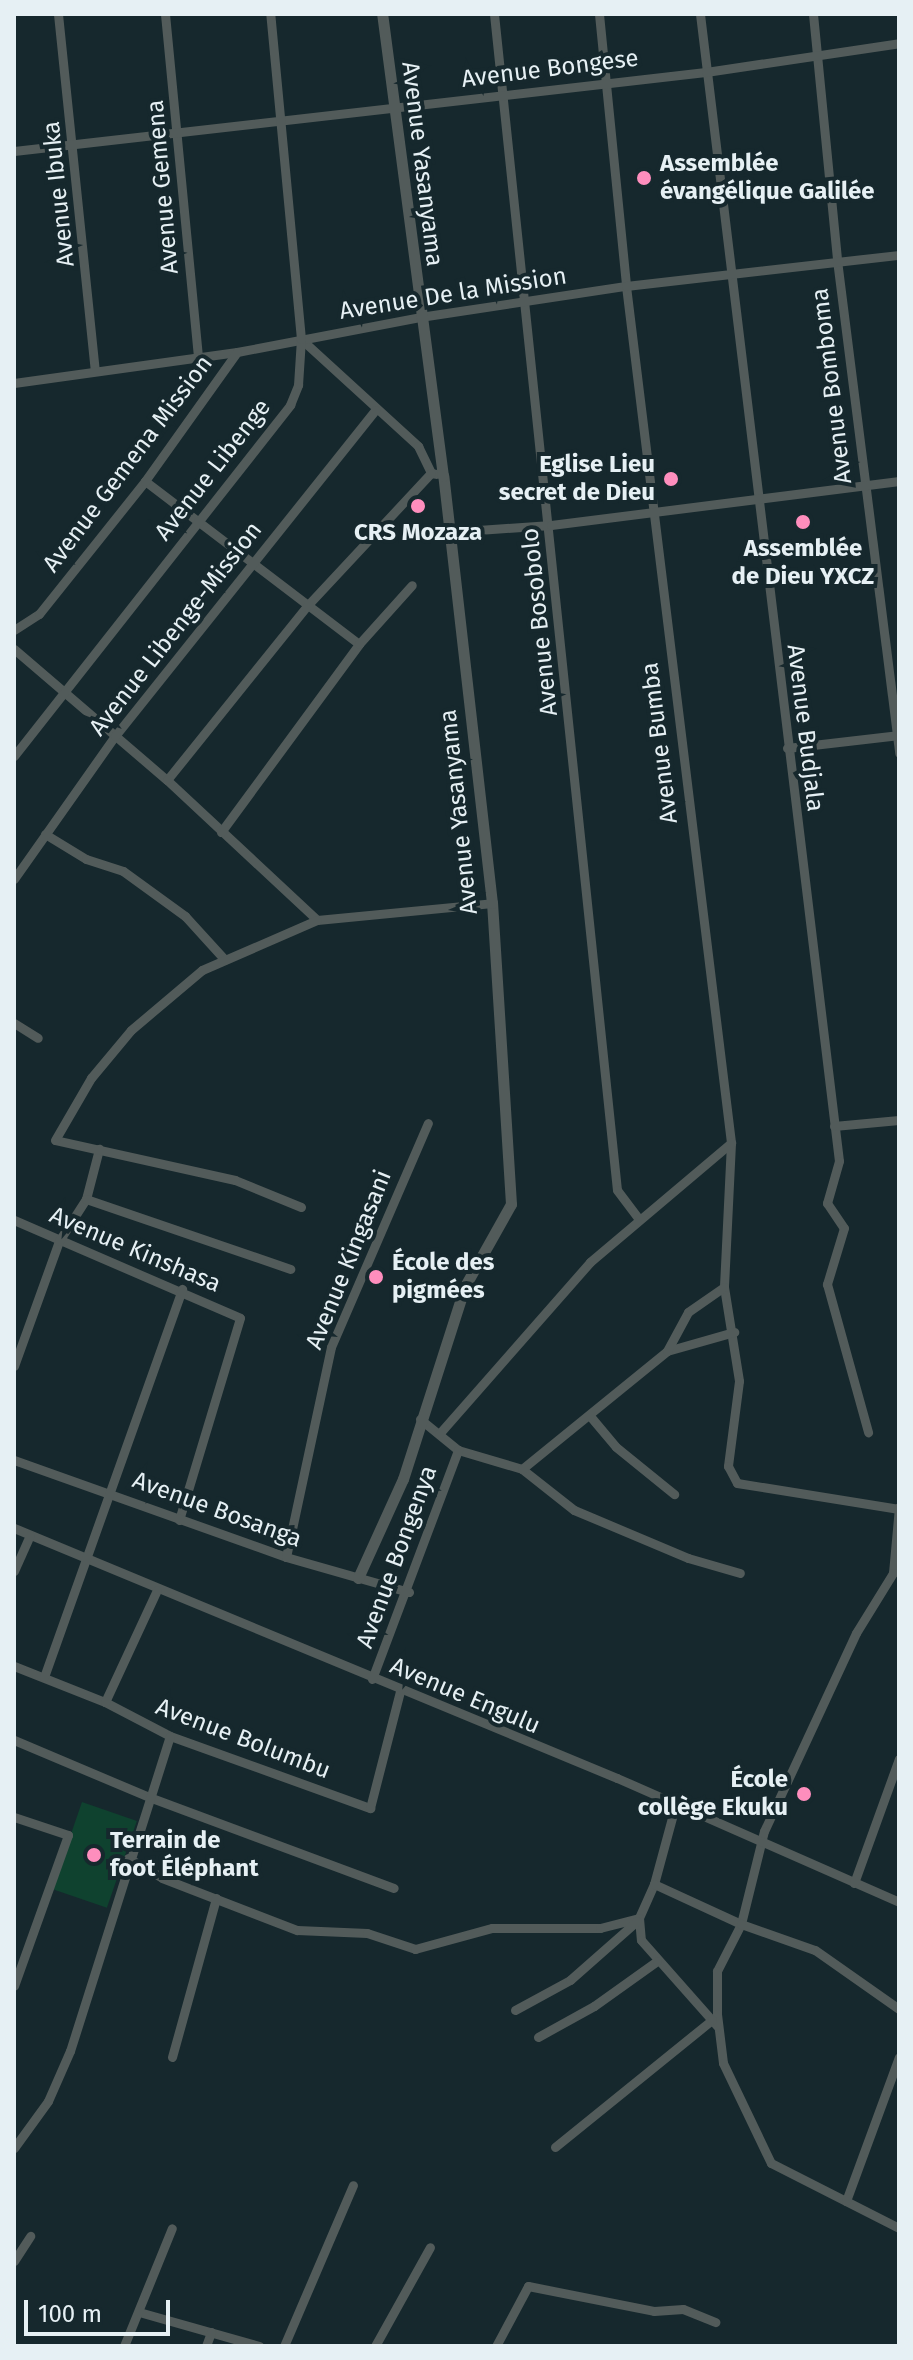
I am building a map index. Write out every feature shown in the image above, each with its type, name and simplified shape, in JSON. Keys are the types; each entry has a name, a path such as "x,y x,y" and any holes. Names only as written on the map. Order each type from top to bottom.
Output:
{"street":[{"name":"Avenue Ibuka","path":"58,14 74,144 95,370"},
{"name":"Avenue Gemena","path":"165,14 180,131 198,356"},
{"name":"Avenue Libenge","path":"14,756 290,405 298,385 301,339 270,14"},
{"name":"Avenue Yasanyama","path":"358,1578 403,1479 465,1286 511,1204 492,903 450,532 391,107 382,14"},
{"name":"Avenue Bosobolo","path":"494,14 523,301 551,525 617,1190 639,1219"},
{"name":"Avenue Bumba","path":"599,14 626,286 723,1114 731,1143 724,1287 734,1332 739,1381 728,1466 737,1483 899,1508"},
{"name":"Avenue Budjala","path":"700,14 756,499 839,1161 827,1203 844,1228 827,1284 868,1432"},
{"name":"Avenue Bomboma","path":"813,14 837,260 899,753"},
{"name":"Avenue Bongese","path":"14,151 706,72 817,52 899,43"},
{"name":"Avenue De la Mission","path":"14,383 237,352 420,317 626,286 899,255"},
{"path":"301,339 375,410 418,446 431,473"},
{"name":"Avenue Gemena Mission","path":"14,630 39,614 145,481 237,352"},
{"name":"Avenue Libenge-Mission","path":"14,879 115,736 375,410"},
{"path":"431,473 443,476"},
{"path":"167,780 306,607 431,473"},
{"path":"145,481 251,566 359,644"},
{"path":"450,532 551,525 899,481"},
{"path":"221,832 359,644 412,585"},
{"path":"14,649 167,780 317,920"},
{"path":"787,748 898,735"},
{"path":"45,834 86,859 123,871 185,916 225,960"},
{"path":"301,1207 235,1180 55,1140 91,1078 131,1030 202,970 317,920 492,903"},
{"path":"14,1023 38,1038"},
{"path":"834,1126 899,1120"},
{"name":"Avenue Kingasani","path":"286,1557 331,1347 428,1123"},
{"path":"439,1434 590,1262 731,1143"},
{"path":"14,1366 59,1241 86,1199 99,1149"},
{"path":"86,1199 290,1269"},
{"name":"Avenue Kinshasa","path":"14,1220 182,1289 240,1318 179,1520"},
{"path":"522,1469 667,1351 688,1312 724,1287"},
{"path":"44,1677 182,1289"},
{"path":"667,1351 734,1332"},
{"path":"590,1416 616,1447 674,1494"},
{"path":"420,1419 458,1450 522,1469 574,1510 688,1558 740,1573"},
{"name":"Avenue Bongenya","path":"372,1679 409,1592 458,1450"},
{"name":"Avenue Bosanga","path":"14,1460 109,1491 179,1520 286,1557 409,1592"},
{"path":"896,2222 771,2163 723,2063 717,1971 741,1924 764,1840 808,1731 856,1633 893,1573 899,1508"},
{"name":"Avenue Engulu","path":"14,1528 764,1840 899,1902"},
{"path":"14,1571 30,1535"},
{"path":"105,1702 157,1590"},
{"name":"Avenue Bolumbu","path":"14,1666 105,1702 170,1736 370,1808 400,1691"},
{"path":"14,2148 48,2101 70,2051 128,1858 170,1736"},
{"path":"14,1740 149,1797 394,1888"},
{"path":"854,1883 899,1759"},
{"path":"515,2010 570,1980 639,1918 654,1884 676,1803"},
{"path":"14,1817 57,1835 68,1835 14,1986"},
{"path":"128,1858 297,1930 367,1933 415,1949 492,1928 600,1928 639,1918"},
{"path":"654,1884 741,1924 815,1950 899,2009"},
{"path":"172,2057 216,1898"},
{"path":"639,1918 641,1940 719,2029"},
{"path":"538,2037 594,2006 657,1961"},
{"path":"555,2147 712,2020"},
{"path":"846,2201 899,2057"},
{"path":"284,2346 353,2185"},
{"path":"124,2346 172,2228"},
{"path":"14,2261 30,2236"},
{"path":"375,2346 430,2247"},
{"path":"496,2346 528,2286 654,2311 683,2309 715,2322"},
{"path":"139,2312 259,2346"},
{"path":"206,2346 211,2332"}],"green space":[{"name":"Terrain de foot Éléphant","path":"82,1802 137,1821 107,1908 52,1889"}],"place":[{"name":"Assemblée évangélique Galilée","path":"644,178"},
{"name":"Eglise Lieu secret de Dieu","path":"671,479"},
{"name":"CRS Mozaza","path":"418,506"},
{"name":"Assemblée de Dieu YXCZ","path":"803,522"},
{"name":"École des pigmées","path":"376,1277"},
{"name":"École collège Ekuku","path":"804,1794"},
{"name":"Terrain de foot Éléphant","path":"94,1855"}]}
